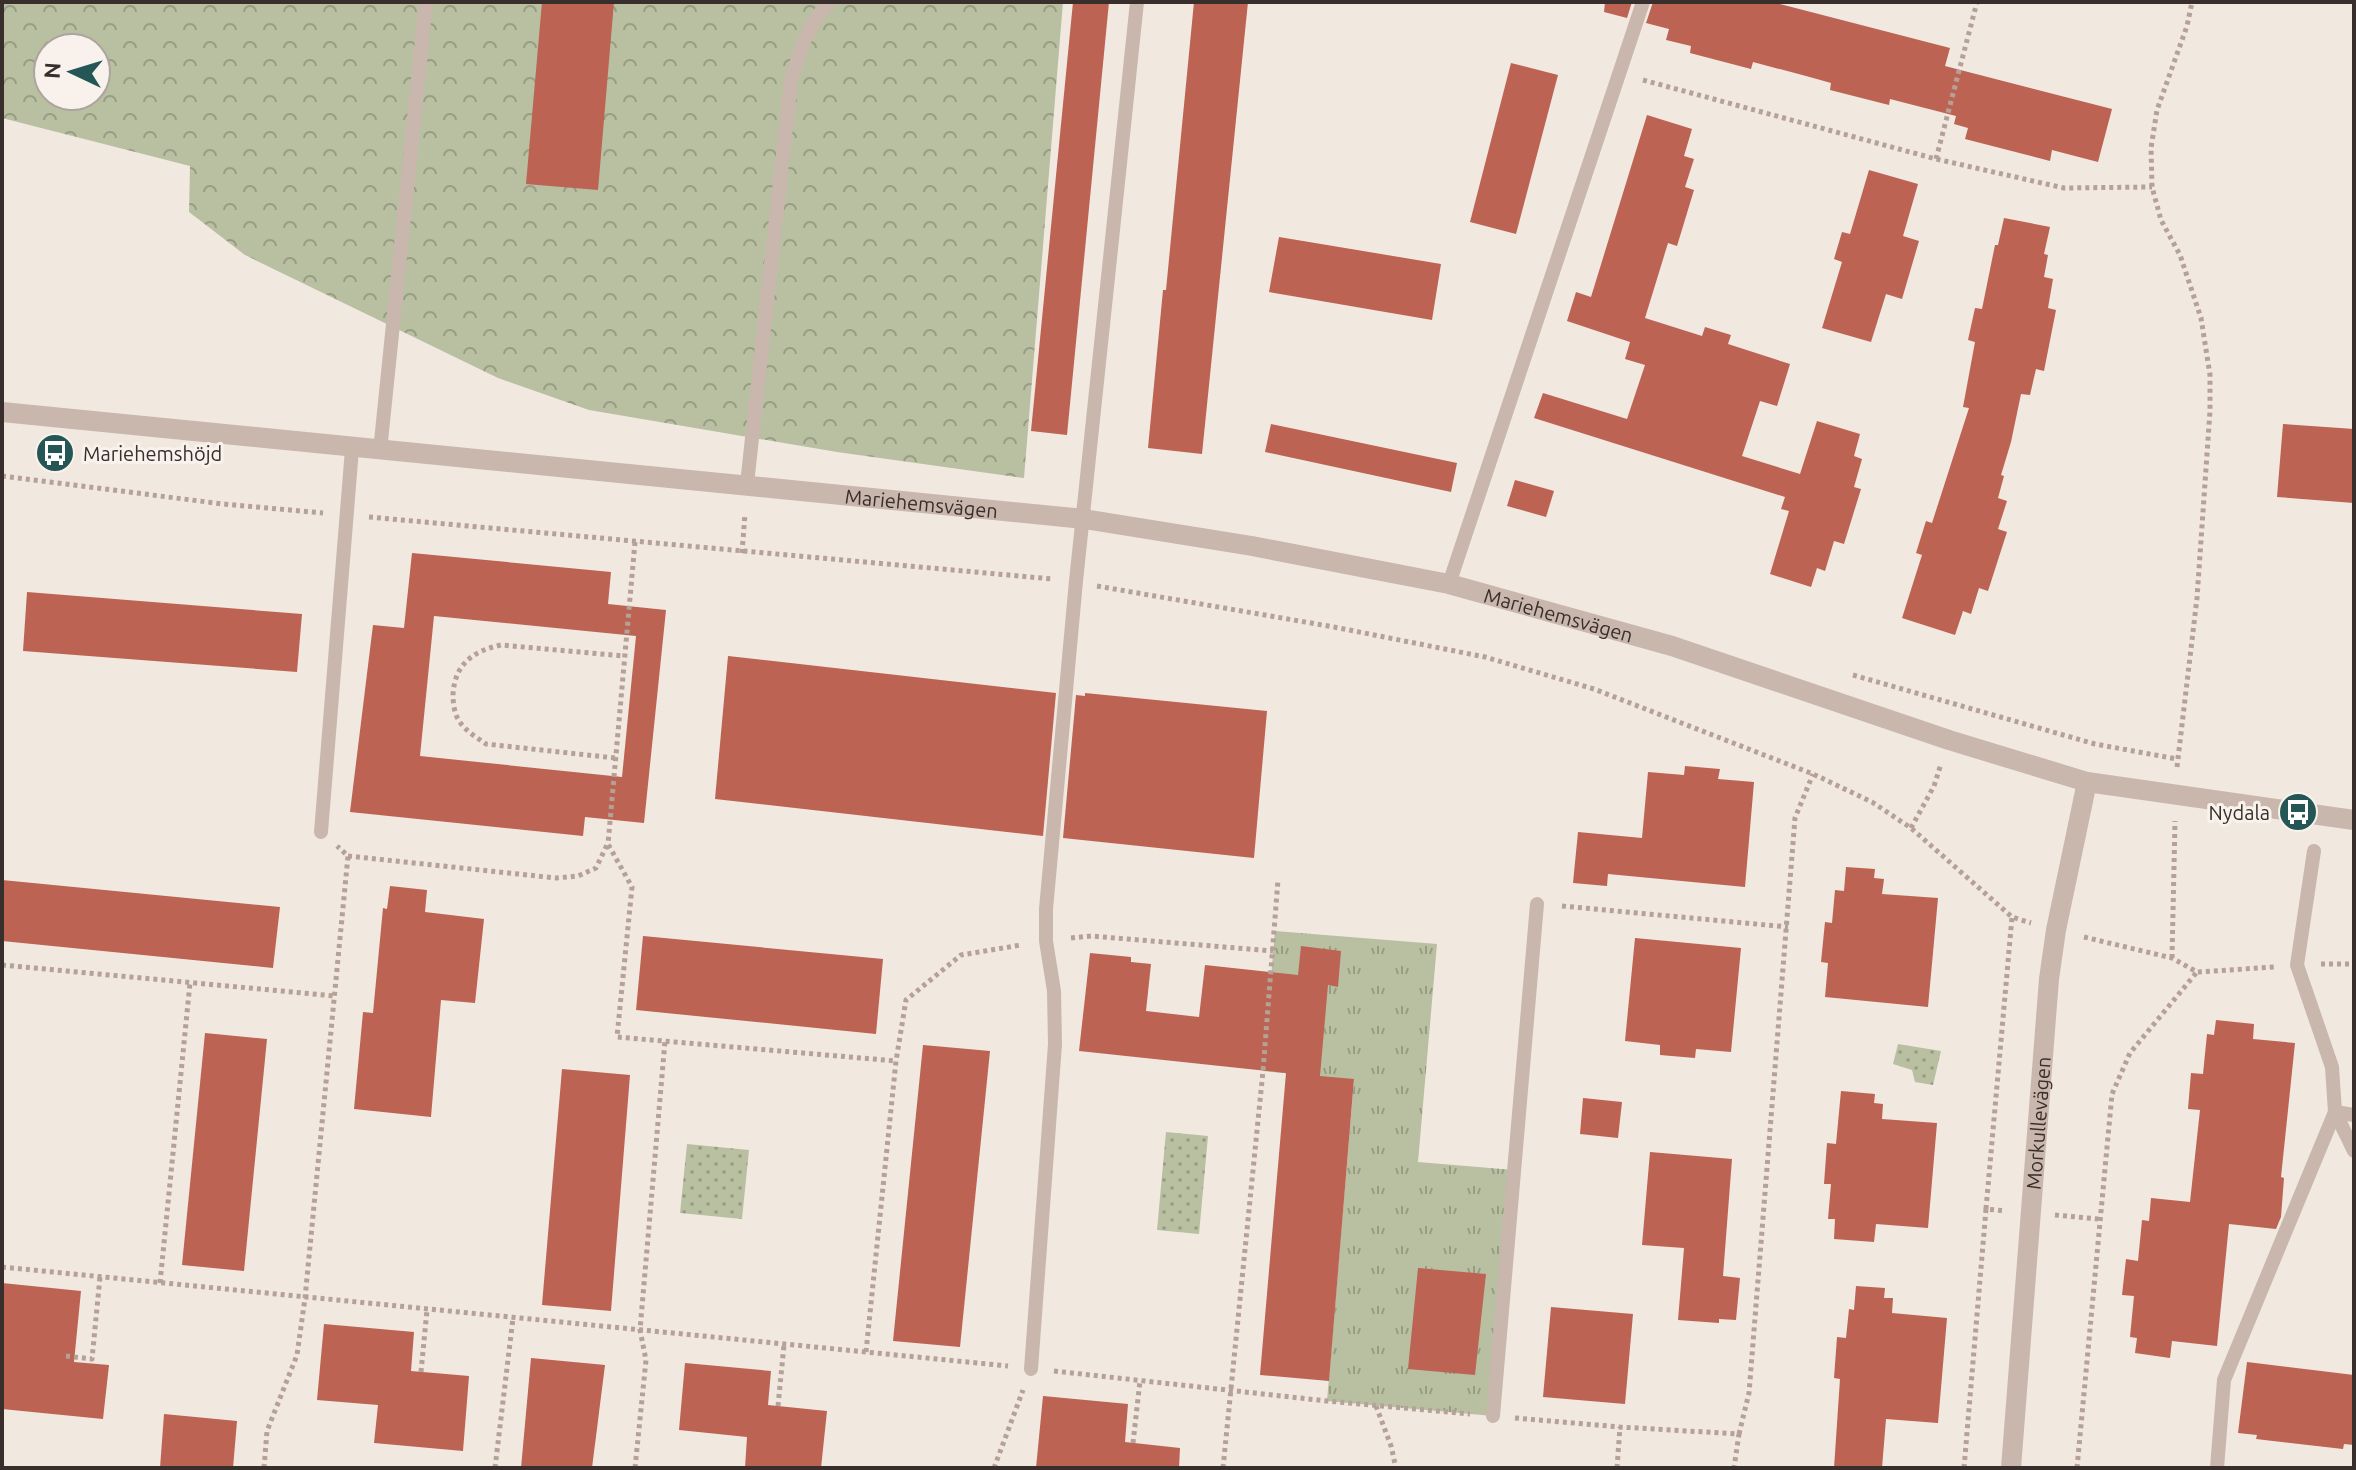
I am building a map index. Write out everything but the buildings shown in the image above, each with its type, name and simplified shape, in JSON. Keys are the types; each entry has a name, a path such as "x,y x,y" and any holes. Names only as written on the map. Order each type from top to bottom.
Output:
{"street":[{"name":"Mariehemsvägen","path":"2,412 1084,519 1252,546 1449,584 1672,646 1949,740 2087,782 2354,820"},
{"name":"Morkullevägen","path":"2011,1468 2048,995 2056,930 2087,782"}],"lane":[{"path":"380,451 426,2"},
{"path":"747,484 791,81 804,37 817,15 830,2"},
{"path":"1031,1369 1055,1044 1054,991 1046,941 1050,859 1137,2"},
{"path":"1449,584 1643,2"},
{"path":"321,832 352,449"},
{"path":"2314,851 2297,965 2332,1067 2335,1112 2354,1151"},
{"path":"1493,1416 1537,904"},
{"path":"2335,1112 2354,1115"},
{"path":"2222,1468 2224,1380 2335,1112"}],"path":[{"path":"1936,159 1977,2"},
{"path":"2177,759 2197,598 2210,375 2201,318 2180,255 2161,220 2152,187 2151,148 2157,110 2187,26 2192,2"},
{"path":"1620,74 1936,159 2064,188 2152,187"},
{"path":"2,476 223,504 1076,581 1485,657 1594,689 1813,774 1872,802 1911,828 2012,917 2172,958 2197,972 2354,964"},
{"path":"742,553 747,484"},
{"path":"321,832 348,856 556,878 578,876 596,868 608,844 635,542"},
{"path":"615,758 486,744 469,732 457,717 453,700 454,679 464,660 481,649 501,645 624,656"},
{"path":"1734,1468 1749,1393 1795,818 1813,774"},
{"path":"1911,828 1934,786"},
{"path":"608,844 632,887 617,1037 896,1061"},
{"path":"2172,958 2174,852"},
{"path":"264,1468 267,1431 297,1355 305,1298 348,856"},
{"path":"1223,1468 1278,880"},
{"path":"1537,904 1788,927"},
{"path":"1986,1209 2012,917"},
{"path":"866,1352 896,1061 906,1000 961,955 1046,941 1091,936 1273,951"},
{"path":"2,965 335,996"},
{"path":"2077,1468 2104,1153 2112,1094 2130,1053 2197,972"},
{"path":"160,1283 190,983"},
{"path":"635,1468 646,1360 640,1330 665,1041"},
{"path":"2,1267 1376,1406 1739,1434"},
{"path":"66,1356 92,1359 100,1277"},
{"path":"421,1372 427,1310"},
{"path":"495,1468 513,1318"},
{"path":"778,1406 784,1345"},
{"path":"994,1468 1031,1369"},
{"path":"1133,1443 1140,1381"},
{"path":"1376,1406 1396,1468"},
{"path":"1617,1468 1620,1427"},
{"path":"1964,1468 1965,1452"}],"green space":[{"path":"2,2 1063,2 1024,478 837,452 589,410 498,378 245,255 189,212 190,166 2,118"},
{"path":"1275,931 1437,944 1418,1162 1514,1170 1493,1416 1327,1401 1354,1080 1263,1071"},
{"path":"1898,1044 1941,1051 1933,1085 1915,1082 1912,1070 1893,1064"},
{"path":"1166,1132 1208,1136 1199,1234 1157,1230"},
{"path":"687,1144 749,1150 742,1219 680,1213"}],"place":[{"name":"Mariehemshöjd","path":"55,453"},
{"name":"Nydala","path":"2298,812"}]}
